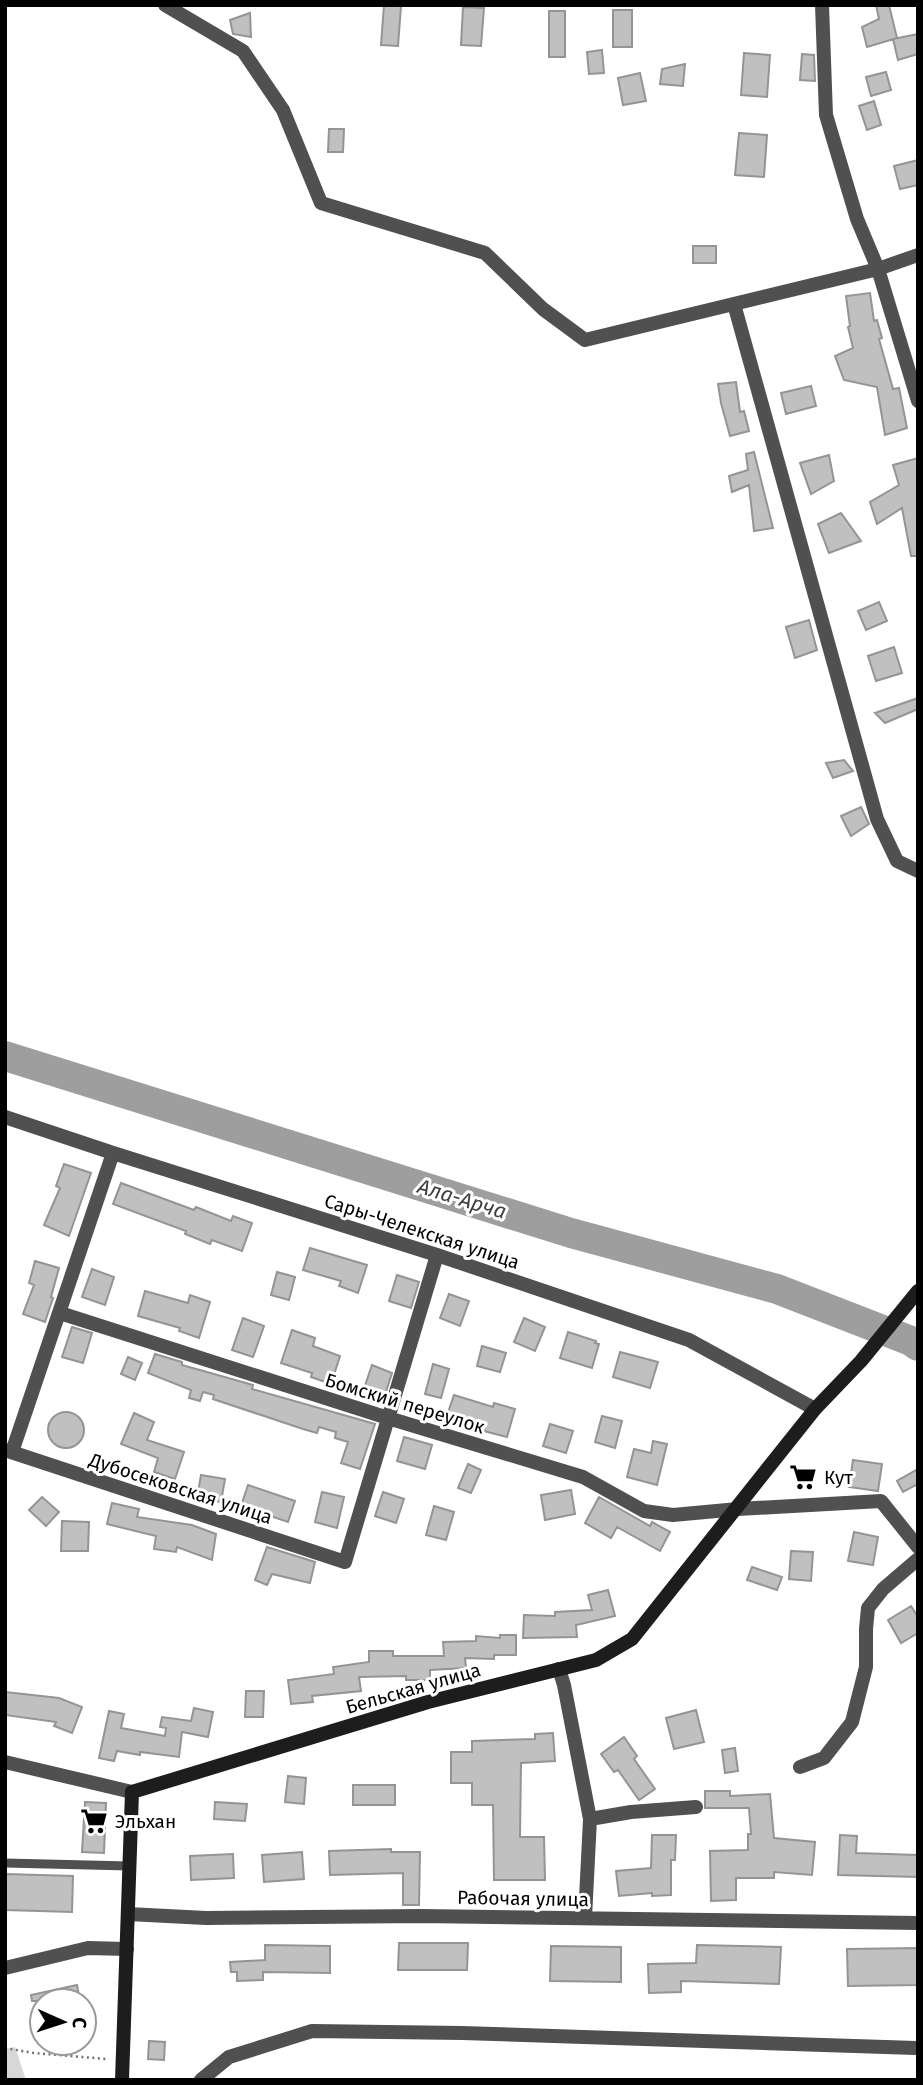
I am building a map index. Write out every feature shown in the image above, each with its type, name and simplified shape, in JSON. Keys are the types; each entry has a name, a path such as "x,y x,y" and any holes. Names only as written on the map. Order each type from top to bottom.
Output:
{"street":[{"path":"165,5 243,51 283,110 321,203 485,253 543,309 584,340 878,269 918,255"},
{"path":"822,5 826,116 857,219 878,269 918,401"},
{"path":"734,304 877,819 897,861 918,871"},
{"name":"Сары-Челекская улица","path":"5,1117 437,1255 689,1340 815,1409"},
{"path":"8,1451 60,1313 113,1153"},
{"path":"388,1418 437,1255"},
{"name":"Бельская улица","path":"132,1792 428,1702 596,1660 632,1639 815,1409 861,1361 916,1293"},
{"name":"Бомский переулок","path":"60,1313 583,1477 644,1511 673,1516 738,1508 881,1501 918,1547"},
{"name":"Дубосековская улица","path":"8,1451 345,1562 388,1418"},
{"path":"800,1767 824,1758 852,1721 866,1667 868,1608 883,1589 918,1559"},
{"path":"558,1669 564,1685 590,1819 585,1918"},
{"path":"5,1762 132,1792 122,2080"},
{"path":"590,1819 631,1812 696,1807"},
{"name":"Рабочая улица","path":"128,1914 206,1918 421,1916 918,1923"},
{"path":"5,1968 88,1948 127,1949"},
{"path":"201,2080 229,2057 312,2031 489,2033 916,2048"}],"lane":[{"path":"5,1863 130,1866"}],"path":[{"path":"5,2048 123,2060"}],"shaded area":[{"path":"15,2047 26,2080 5,2080 5,2049"}],"building":[{"path":"384,5 401,6 398,46 381,45"},
{"path":"876,5 889,5 897,38 867,47 862,27 879,19"},
{"path":"463,7 484,8 481,46 461,45"},
{"path":"613,10 632,10 632,47 613,47"},
{"path":"549,11 565,11 565,57 549,57"},
{"path":"250,13 251,37 233,34 230,20"},
{"path":"918,34 918,54 898,60 893,39"},
{"path":"602,50 604,73 589,74 587,52"},
{"path":"744,53 770,55 767,97 741,95"},
{"path":"802,54 814,55 815,81 800,80"},
{"path":"685,64 683,86 660,84 662,69"},
{"path":"886,72 891,90 871,96 866,77"},
{"path":"640,73 646,101 623,105 618,78"},
{"path":"874,101 881,125 867,130 859,106"},
{"path":"329,129 344,129 343,152 328,152"},
{"path":"739,133 767,135 764,177 735,175"},
{"path":"918,160 918,185 900,189 894,166"},
{"path":"693,246 716,246 716,263 693,263"},
{"path":"870,293 874,321 877,320 882,338 879,339 893,389 899,388 907,428 885,435 877,387 844,380 835,356 853,348 848,327 846,296"},
{"path":"736,382 740,412 744,411 749,431 730,436 718,384"},
{"path":"811,386 816,406 786,414 781,393"},
{"path":"754,452 773,528 754,531 749,485 732,492 729,476 748,470 746,454"},
{"path":"829,455 834,481 811,494 800,463"},
{"path":"918,458 918,556 911,556 902,508 877,524 870,502 899,485 893,465"},
{"path":"841,513 861,541 829,553 818,524"},
{"path":"879,602 887,621 866,630 858,611"},
{"path":"809,620 817,650 795,658 786,627"},
{"path":"894,647 902,673 876,681 868,656"},
{"path":"918,698 918,709 885,723 875,713"},
{"path":"844,760 853,771 833,778 826,763"},
{"path":"861,807 869,824 851,836 841,816"},
{"path":"64,1164 91,1173 69,1236 44,1225 60,1188 56,1186"},
{"path":"121,1183 194,1210 196,1207 231,1221 233,1216 252,1223 242,1251 212,1240 210,1244 185,1234 186,1231 113,1204"},
{"path":"310,1248 367,1265 358,1293 339,1286 341,1281 303,1270"},
{"path":"35,1261 59,1268 45,1322 23,1314 34,1285 29,1283"},
{"path":"92,1269 114,1277 105,1305 82,1297"},
{"path":"277,1272 295,1277 289,1300 271,1295"},
{"path":"397,1275 419,1282 411,1308 389,1301"},
{"path":"145,1291 188,1303 190,1295 210,1302 199,1338 179,1331 180,1328 138,1316"},
{"path":"449,1294 469,1301 460,1326 440,1318"},
{"path":"243,1318 264,1326 253,1357 232,1350"},
{"path":"524,1318 545,1327 535,1351 514,1342"},
{"path":"72,1327 92,1333 83,1363 62,1357"},
{"path":"292,1330 315,1338 313,1346 340,1356 331,1384 311,1377 312,1373 281,1363"},
{"path":"568,1332 599,1344 592,1368 560,1358"},
{"path":"482,1346 506,1353 500,1372 477,1366"},
{"path":"620,1352 658,1362 650,1388 613,1377"},
{"path":"155,1354 182,1362 182,1365 253,1385 252,1389 375,1424 360,1469 341,1463 348,1442 335,1438 336,1432 319,1427 317,1433 303,1429 213,1399 214,1395 203,1392 200,1401 189,1398 191,1390 148,1373"},
{"path":"128,1357 142,1363 135,1380 121,1374"},
{"path":"433,1364 449,1369 441,1398 425,1394"},
{"path":"372,1365 392,1373 384,1398 363,1391"},
{"path":"454,1395 493,1407 494,1403 515,1409 507,1437 445,1421"},
{"path":"66,1412 79,1417 84,1430 79,1443 66,1448 53,1443 48,1430 53,1417"},
{"path":"134,1413 154,1422 147,1440 184,1452 175,1479 154,1472 158,1458 121,1444"},
{"path":"602,1416 622,1421 615,1448 595,1442"},
{"path":"550,1424 573,1431 566,1453 543,1446"},
{"path":"404,1437 432,1445 425,1469 397,1461"},
{"path":"653,1441 667,1444 657,1485 627,1477 634,1449 651,1453"},
{"path":"853,1460 882,1464 878,1491 849,1487"},
{"path":"468,1464 481,1470 471,1493 458,1488"},
{"path":"918,1469 918,1484 903,1492 897,1481"},
{"path":"201,1475 225,1479 221,1502 197,1498"},
{"path":"248,1485 295,1501 288,1522 241,1506"},
{"path":"571,1490 575,1514 545,1520 541,1495"},
{"path":"322,1492 344,1497 337,1528 315,1522"},
{"path":"383,1492 404,1499 396,1523 375,1516"},
{"path":"42,1497 59,1512 46,1526 29,1510"},
{"path":"599,1497 650,1526 652,1522 670,1532 660,1551 617,1527 611,1538 585,1523"},
{"path":"112,1503 139,1509 137,1517 192,1525 216,1534 212,1560 177,1547 176,1552 154,1549 156,1536 107,1524"},
{"path":"434,1506 454,1512 446,1540 426,1535"},
{"path":"62,1521 89,1522 88,1551 61,1551"},
{"path":"854,1532 878,1537 873,1565 848,1561"},
{"path":"267,1547 315,1562 310,1583 272,1574 267,1585 255,1580"},
{"path":"791,1551 813,1552 811,1581 789,1579"},
{"path":"752,1567 782,1577 777,1590 747,1580"},
{"path":"608,1590 615,1616 576,1625 577,1637 523,1638 524,1615 555,1616 555,1612 592,1610 588,1595"},
{"path":"911,1606 918,1617 918,1633 901,1643 888,1620"},
{"path":"500,1635 516,1635 516,1655 494,1655 494,1659 465,1658 466,1668 430,1670 430,1680 406,1680 406,1676 359,1677 361,1691 312,1696 313,1702 291,1704 288,1680 334,1674 333,1667 369,1662 369,1651 393,1651 393,1656 444,1656 443,1642 476,1641 476,1636 500,1638"},
{"path":"246,1691 264,1691 263,1717 245,1717"},
{"path":"5,1692 59,1698 82,1707 72,1733 54,1726 56,1722 5,1715"},
{"path":"194,1708 213,1712 208,1737 182,1732 179,1757 117,1751 114,1761 99,1758 109,1711 124,1714 121,1728 165,1736 166,1728 160,1727 162,1717 191,1721"},
{"path":"696,1710 704,1742 674,1749 666,1718"},
{"path":"553,1733 555,1761 521,1763 520,1837 544,1837 545,1880 494,1880 493,1805 472,1805 472,1783 451,1783 451,1752 472,1752 472,1741 535,1739 535,1734"},
{"path":"624,1737 637,1756 634,1759 655,1789 639,1800 618,1770 614,1772 601,1754"},
{"path":"735,1748 738,1771 725,1773 722,1750"},
{"path":"288,1776 306,1778 304,1804 285,1802"},
{"path":"353,1785 395,1785 395,1805 353,1805"},
{"path":"705,1791 730,1791 730,1796 770,1794 774,1838 815,1842 812,1875 774,1872 774,1878 736,1878 736,1900 711,1901 710,1851 748,1850 748,1834 751,1834 749,1808 705,1808"},
{"path":"85,1802 106,1803 104,1853 82,1852"},
{"path":"215,1802 247,1804 245,1821 214,1819"},
{"path":"652,1835 676,1835 675,1860 671,1860 671,1895 652,1896 652,1893 619,1896 616,1871 651,1868"},
{"path":"840,1835 857,1836 856,1853 918,1855 918,1877 838,1875"},
{"path":"391,1849 391,1852 420,1852 419,1905 403,1905 403,1873 330,1875 329,1851"},
{"path":"302,1852 304,1879 264,1882 262,1855"},
{"path":"233,1854 234,1878 191,1880 190,1856"},
{"path":"5,1874 73,1876 72,1912 5,1910"},
{"path":"399,1943 468,1943 467,1970 398,1970"},
{"path":"265,1945 330,1946 330,1973 263,1972 263,1980 237,1981 237,1972 231,1972 230,1962 265,1960"},
{"path":"697,1945 781,1947 779,1984 681,1981 681,1992 649,1993 648,1964 696,1963"},
{"path":"551,1946 621,1947 621,1982 550,1981"},
{"path":"918,1948 918,1985 848,1986 847,1949"},
{"path":"149,2041 165,2042 164,2060 148,2059"}],"waterway":[{"name":"Ала-Арча","path":"5,1056 571,1233 777,1289 918,1346"}],"place":[{"name":"Кут","path":"803,1477"},
{"name":"Эльхан","path":"94,1821"}]}
